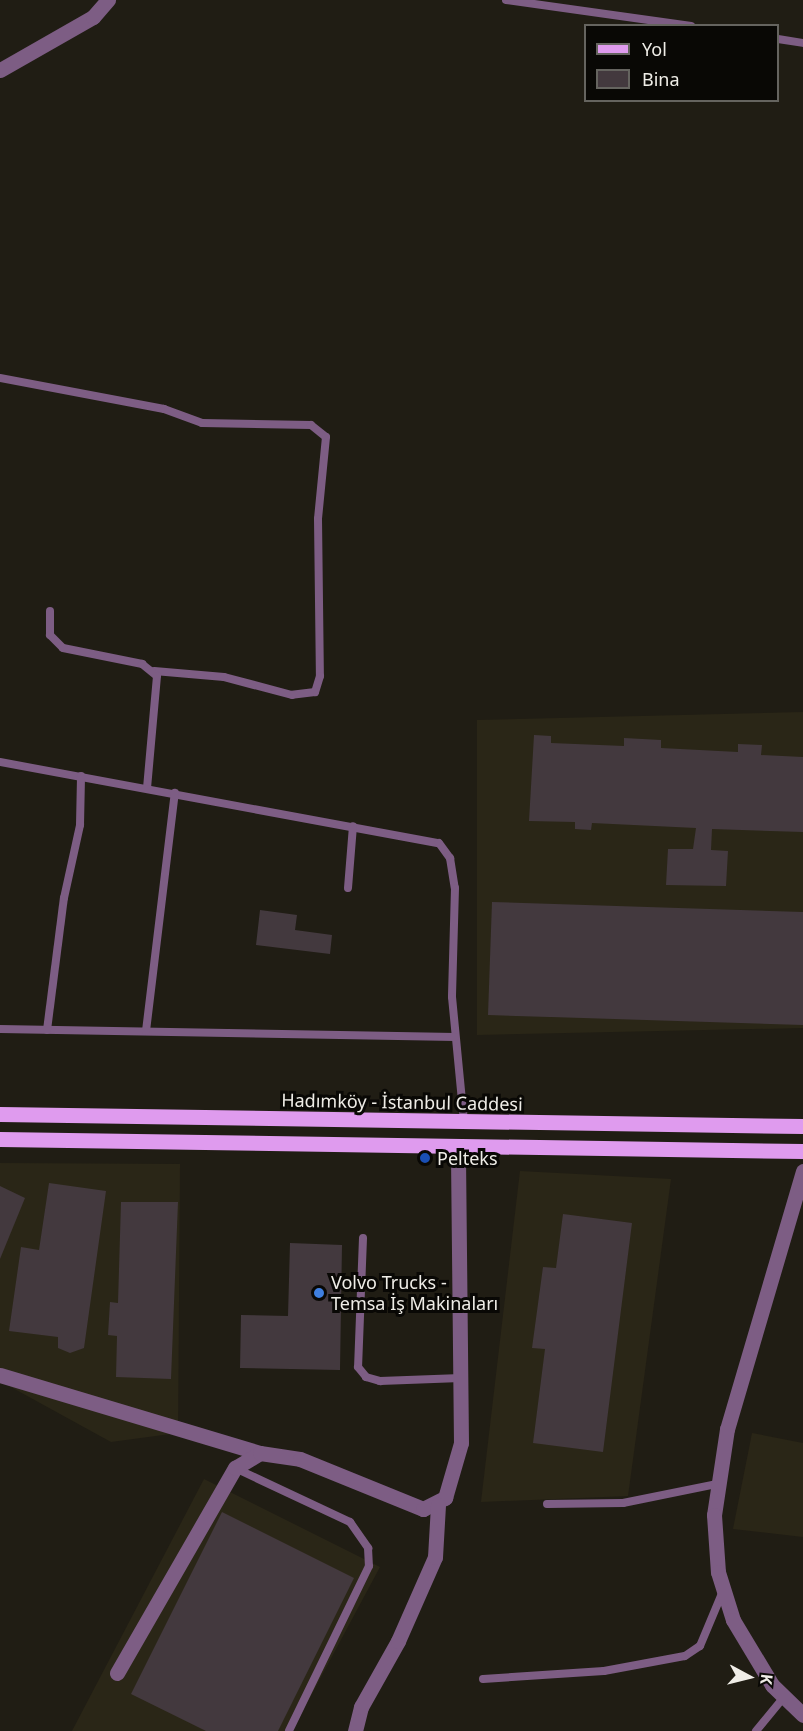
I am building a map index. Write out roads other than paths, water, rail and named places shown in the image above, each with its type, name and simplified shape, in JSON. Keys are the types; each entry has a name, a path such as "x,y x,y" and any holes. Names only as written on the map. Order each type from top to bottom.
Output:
{"main road":[{"name":"Hadımköy - İstanbul Caddesi","path":"0,1114 465,1123 803,1126"},
{"path":"0,1139 803,1151"}],"street":[{"path":"0,70 93,17 108,0"},
{"path":"355,1731 361,1707 398,1641 435,1557 438,1505 450,1485 461,1443 458,1147"},
{"path":"803,1172 727,1429 716,1484 714,1515 724,1590 732,1620 784,1697 803,1715"},
{"path":"0,1375 261,1453 300,1459 423,1509 438,1505"},
{"path":"117,1673 235,1468 261,1453"}],"lane":[{"path":"506,0 677,24"},
{"path":"779,39 803,43"},
{"path":"0,378 164,409 202,423 311,425 326,437 318,519 321,665 315,692 292,695 224,677 154,671 142,664 63,648 50,635 50,611"},
{"path":"147,788 157,715 154,671"},
{"path":"0,762 427,838 439,843 450,858 455,888 455,1037 465,1123"},
{"path":"47,1030 64,898 80,825 81,776"},
{"path":"146,1031 175,793"},
{"path":"348,888 353,826"},
{"path":"0,1029 455,1037"},
{"path":"363,1238 358,1367 366,1377 380,1381 462,1378"},
{"path":"235,1468 350,1522 368,1548 369,1566 289,1731"},
{"path":"547,1504 623,1503 716,1484"},
{"path":"483,1679 604,1671 685,1656 700,1646 724,1590"},
{"path":"756,1731 784,1697"}],"place":[{"name":"Pelteks","path":"425,1158"},
{"name":"Volvo Trucks - Temsa İş Makinaları","path":"319,1293"}]}
